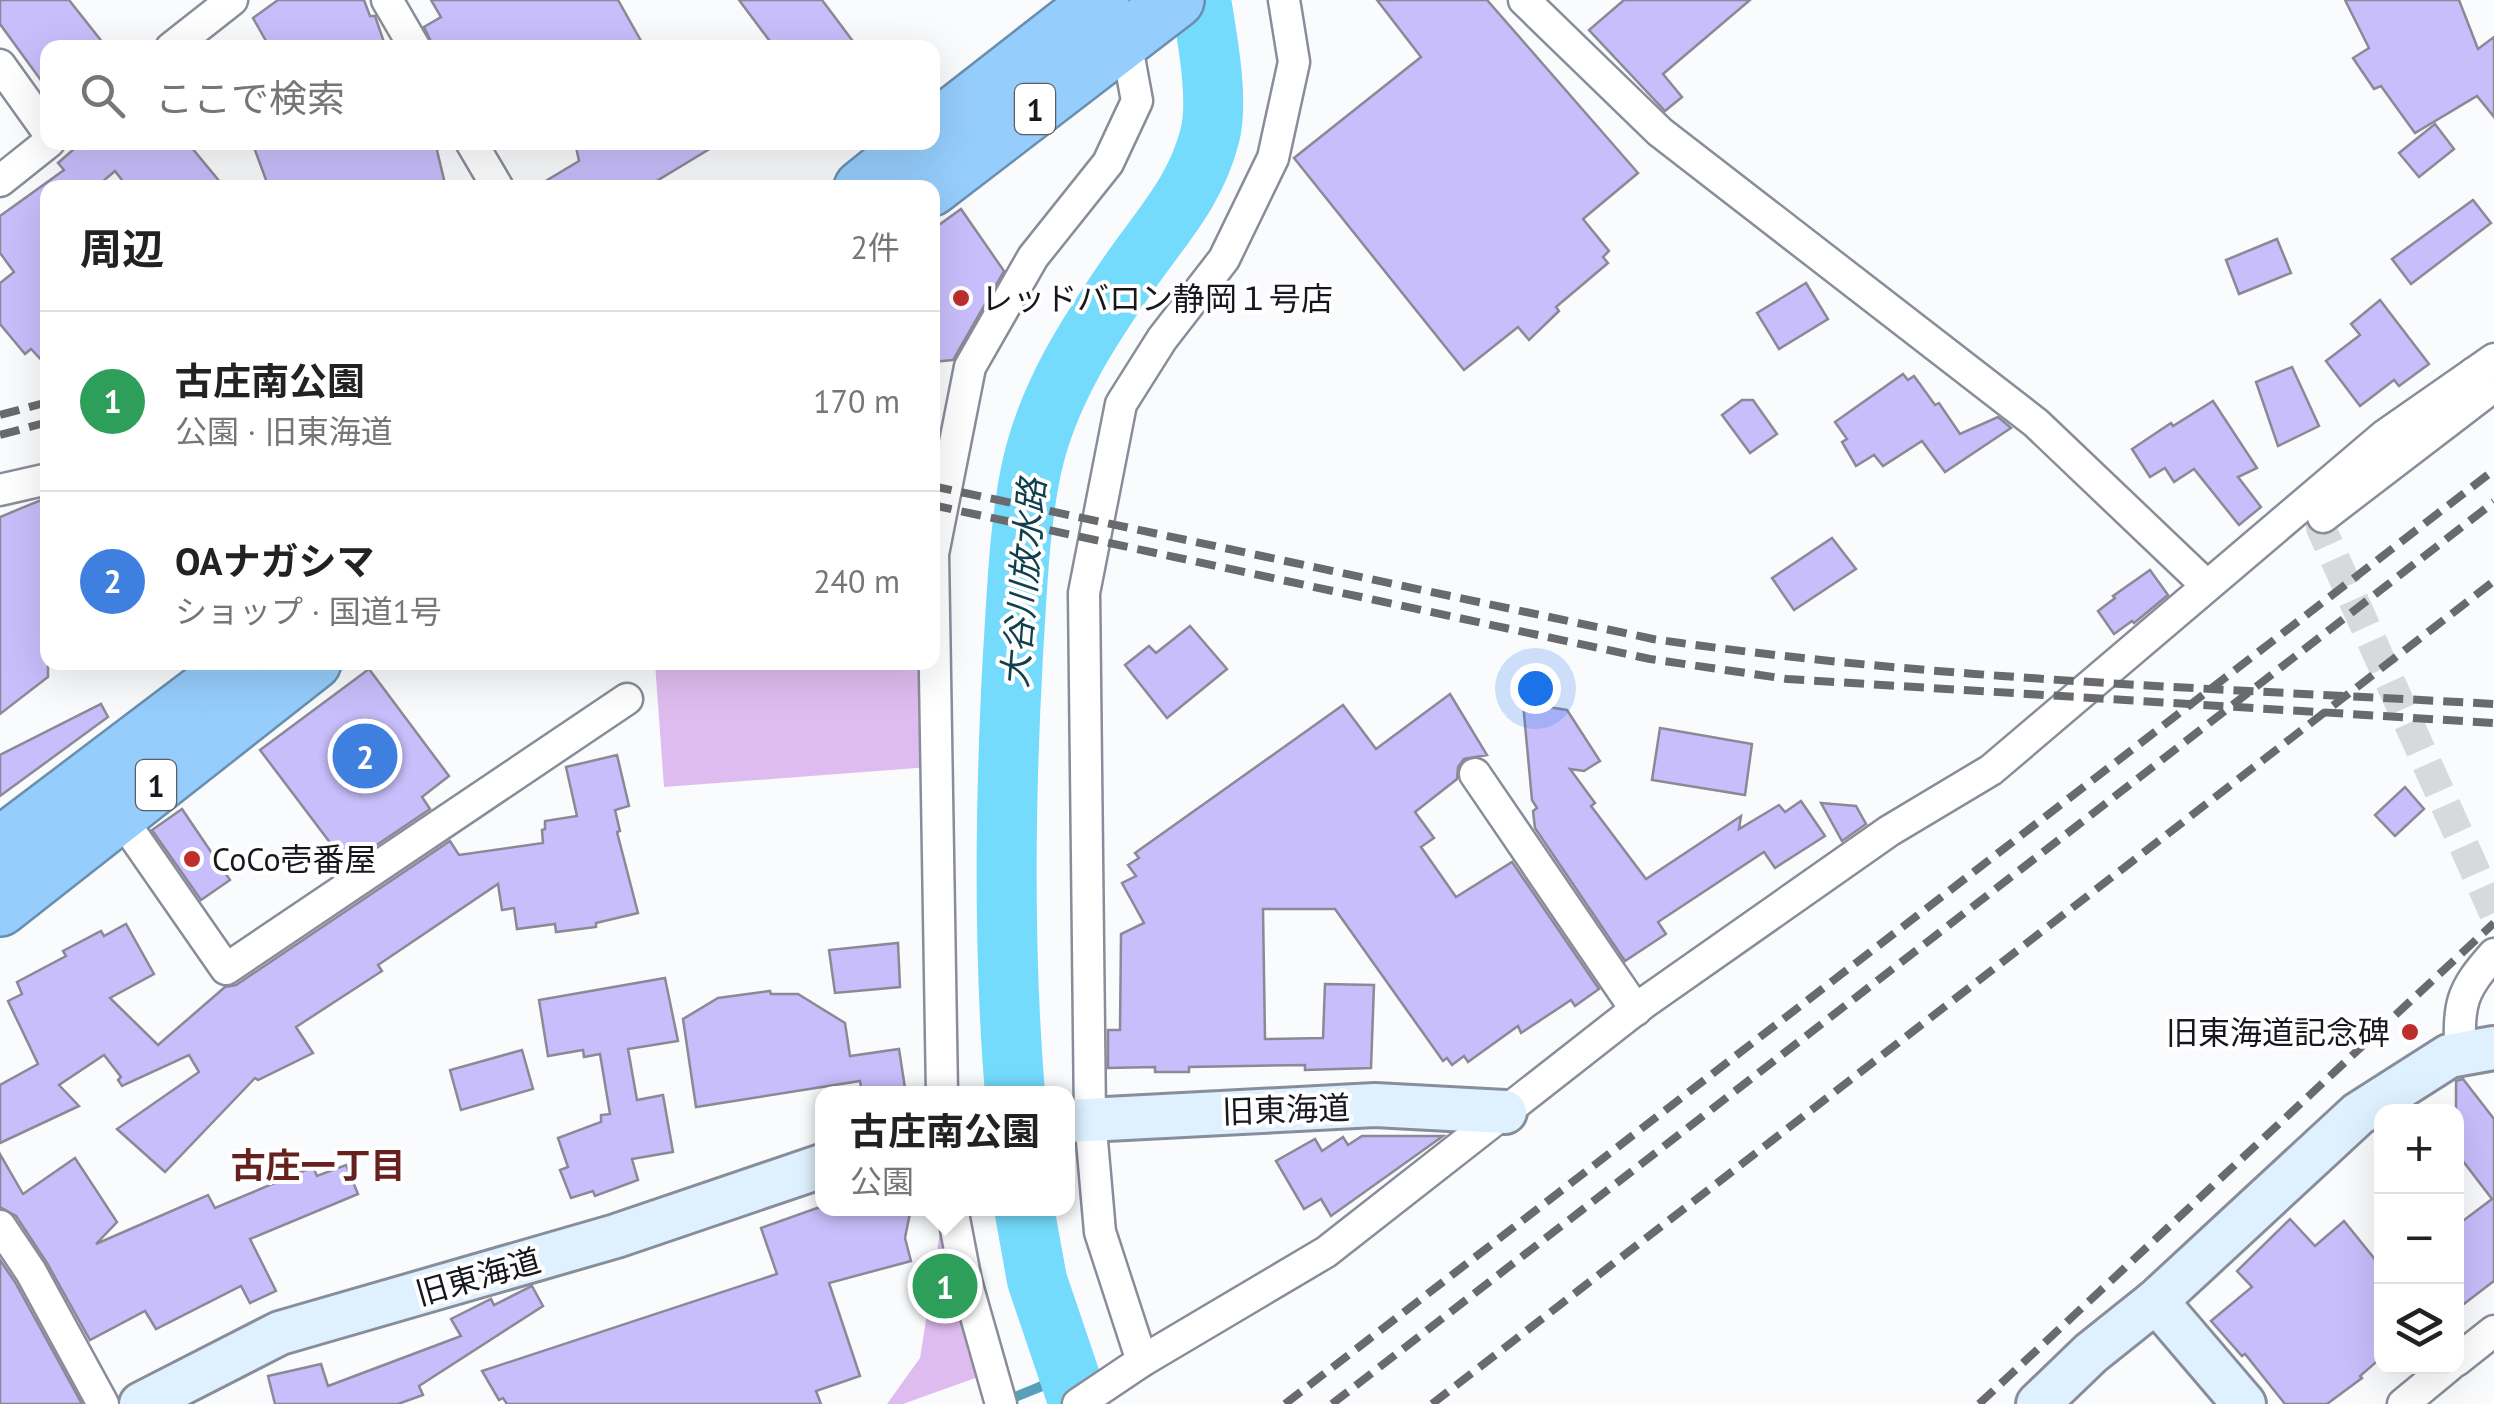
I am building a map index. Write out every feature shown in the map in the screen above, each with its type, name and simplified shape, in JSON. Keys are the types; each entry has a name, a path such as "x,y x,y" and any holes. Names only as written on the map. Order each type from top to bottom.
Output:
{"highway":[{"name":"1","path":"940,128 1135,18"},
{"name":"1","path":"940,180 1135,18"},
{"path":"872,180 909,150"},
{"name":"1","path":"0,846 232,670"},
{"name":"1","path":"0,908 302,670"}],"street":[{"path":"181,40 232,0"},
{"path":"387,0 410,40"},
{"path":"1134,1366 1100,1232 1079,1120 1084,593 1121,404 1162,339 1224,259 1273,158 1294,62 1284,0"},
{"path":"1524,0 1660,132 2036,423 2206,585"},
{"path":"940,518 970,366 1033,258 1108,163 1136,100 1135,18"},
{"path":"0,65 40,121"},
{"path":"0,181 40,149"},
{"path":"476,150 493,180"},
{"path":"1078,1404 1134,1366 1326,1252 1636,1010 1889,831 1992,770 2385,435 2484,366"},
{"path":"2323,517 2485,393 2484,366"},
{"path":"0,490 40,480"},
{"path":"935,670 942,1086"},
{"path":"118,815 226,969 627,699"},
{"path":"1476,774 1636,1010"},
{"path":"2038,1404 2358,1114 2450,1056 2477,1051 2460,1010 2470,980 2494,954"},
{"name":"旧東海道","path":"1079,1120 1375,1105 1505,1112"},
{"name":"旧東海道","path":"141,1404 280,1333 616,1236 815,1168"},
{"path":"954,1216 966,1281 1000,1404"},
{"path":"0,1226 31,1272 103,1404"},
{"path":"2156,1301 2211,1385 2244,1404"},
{"path":"2464,1355 2494,1331"},
{"path":"2403,1404 2440,1374"}],"shaded area":[{"path":"656,670 923,670 930,767 664,787"},
{"path":"944,1216 978,1377 903,1404 887,1404 920,1358"}],"building":[{"path":"0,0 69,0 101,40 40,40 40,79 0,24"},
{"path":"278,0 364,0 383,40 265,40 253,18"},
{"path":"431,0 618,0 640,40 430,40 424,27 441,17"},
{"path":"739,0 822,0 852,40 769,40"},
{"path":"1377,0 1487,0 1638,173 1583,219 1609,251 1603,257 1608,263 1556,307 1559,311 1529,340 1518,327 1464,370 1294,158 1421,57"},
{"path":"1624,0 1750,0 1663,74 1682,97 1665,111 1589,30"},
{"path":"2345,0 2459,0 2478,49 2494,37 2494,117 2477,96 2415,133 2381,86 2374,89 2353,58 2369,48"},
{"path":"2435,124 2454,149 2419,177 2399,153"},
{"path":"73,150 194,150 218,180 122,180 115,171 104,180 50,180 64,170 58,163"},
{"path":"255,150 437,150 444,180 266,180"},
{"path":"577,150 708,150 658,180 547,180 579,161"},
{"path":"40,187 40,359 31,349 25,354 0,324 0,283 14,272 0,253 0,216"},
{"path":"2473,200 2491,223 2411,284 2392,259"},
{"name":"レッドバロン静岡１号店","path":"961,209 1004,271 953,360 940,361 940,224"},
{"path":"2277,239 2291,273 2239,294 2226,260"},
{"path":"1806,283 1828,319 1779,349 1757,313"},
{"path":"2380,300 2429,364 2399,386 2394,380 2360,406 2326,361 2360,335 2351,324"},
{"path":"2292,367 2319,426 2278,446 2256,382"},
{"path":"1903,374 1908,380 1914,376 1960,434 1998,417 2011,428 1945,472 1922,441 1883,466 1874,455 1856,466 1842,442 1847,439 1835,422"},
{"path":"1742,400 1753,400 1777,434 1750,453 1722,415"},
{"path":"2213,401 2257,468 2238,477 2261,507 2239,525 2194,469 2174,482 2165,468 2150,477 2132,449"},
{"path":"40,500 40,670 48,670 48,677 0,714 0,517"},
{"path":"1832,538 1856,569 1794,610 1772,578"},
{"path":"2150,570 2168,595 2114,634 2098,611"},
{"path":"1190,626 1227,669 1167,718 1125,665 1149,646 1156,653"},
{"path":"370,670 449,776 422,797 430,809 347,865 260,750"},
{"path":"1450,694 1487,755 1464,759 1458,767 1457,779 1415,812 1434,838 1421,847 1456,897 1512,862 1599,989 1575,1006 1571,1000 1521,1033 1518,1026 1468,1062 1464,1056 1452,1065 1447,1058 1443,1061 1335,909 1263,909 1265,1039 1323,1038 1325,984 1374,985 1371,1068 1189,1067 1189,1072 1155,1072 1155,1067 1108,1068 1108,1030 1120,1030 1121,934 1144,923 1122,883 1136,876 1128,865 1139,858 1135,853 1343,705 1376,749"},
{"path":"1523,703 1567,710 1600,761 1584,771 1570,769 1595,803 1591,806 1646,879 1741,816 1739,829 1779,805 1785,812 1801,801 1825,836 1775,868 1764,852 1658,922 1666,934 1625,961 1535,828 1533,811 1537,808 1532,800"},
{"path":"101,704 108,717 0,796 0,755"},
{"path":"1660,728 1752,744 1745,795 1652,780"},
{"path":"617,755 629,806 615,810 620,831 617,832 638,913 596,923 596,927 556,932 555,924 517,929 514,908 502,910 498,884 378,965 382,971 296,1027 313,1053 258,1080 255,1078 165,1172 117,1129 199,1072 189,1055 122,1086 118,1080 121,1077 104,1055 59,1085 79,1106 0,1143 0,1085 38,1064 8,1001 22,994 17,982 66,956 63,951 101,931 104,936 126,924 154,974 110,998 158,1045 225,987 236,985 450,841 459,855 543,843 545,821 577,816 566,767"},
{"path":"2405,787 2424,809 2395,836 2375,815"},
{"path":"1821,803 1856,806 1866,824 1842,841"},
{"path":"182,809 230,880 201,900 152,830"},
{"path":"898,943 900,987 835,993 829,950"},
{"path":"665,978 678,1041 628,1049 637,1100 663,1095 673,1152 632,1159 638,1180 595,1196 593,1191 571,1198 560,1170 568,1167 558,1138 601,1122 601,1115 610,1114 600,1054 584,1057 583,1050 548,1056 539,1000"},
{"path":"770,991 798,994 845,1023 850,1056 899,1049 905,1086 861,1086 860,1081 696,1107 683,1019 718,998"},
{"path":"522,1050 533,1089 461,1110 450,1070"},
{"path":"2463,1079 2494,1119 2494,1281 2464,1304 2464,1220 2492,1199 2464,1162 2464,1104 2456,1104 2456,1081"},
{"path":"1362,1136 1443,1136 1331,1216 1321,1199 1304,1209 1276,1161 1315,1139 1322,1151 1343,1137 1348,1145"},
{"path":"0,1154 23,1194 75,1158 117,1222 96,1244 208,1195 215,1208 313,1167 317,1176 346,1165 358,1194 250,1239 276,1291 250,1303 241,1286 156,1329 145,1311 90,1340 16,1216 0,1207"},
{"path":"815,1209 815,1216 909,1216 905,1238 911,1261 829,1283 860,1376 816,1391 821,1404 507,1404 503,1398 499,1400 482,1371 777,1274 761,1228"},
{"path":"2290,1219 2315,1246 2344,1221 2374,1258 2374,1364 2327,1404 2285,1404 2245,1354 2242,1356 2211,1321 2252,1287 2237,1271"},
{"path":"0,1260 15,1282 82,1404 0,1404"},
{"path":"532,1286 543,1306 419,1386 423,1395 398,1404 275,1404 268,1376 321,1364 328,1386 461,1336 451,1319 491,1299 494,1305"}],"waterway":[{"name":"大谷川放水路","path":"1015,1086 1007,929 1007,819 1016,608 1028,489 1039,439 1072,364 1115,294 1177,207 1204,155 1213,104 1201,0"},
{"name":"大谷川放水路","path":"1025,1216 1037,1280 1079,1404"},
{"path":"1003,1402 1069,1375"}],"tunnel":[{"path":"2323,517 2321,528 2494,913"}],"railway":[{"path":"0,415 40,404"},
{"path":"0,435 40,424"},
{"path":"1285,1404 2494,470"},
{"path":"940,488 1653,639 1968,673 2494,704"},
{"path":"1332,1404 2494,502"},
{"path":"940,507 1650,659 1787,679 2494,723"},
{"path":"1432,1404 2494,581"},
{"path":"1979,1404 2494,923"}],"place":[{"name":"レッドバロン静岡１号店","path":"961,298"},
{"name":"OAナガシマ","path":"365,756"},
{"name":"CoCo壱番屋","path":"192,859"},
{"name":"旧東海道記念碑","path":"2410,1032"},
{"name":"古庄南公園","path":"945,1286"}],"district":[{"name":"古庄一丁目","path":"318,1165"}]}
